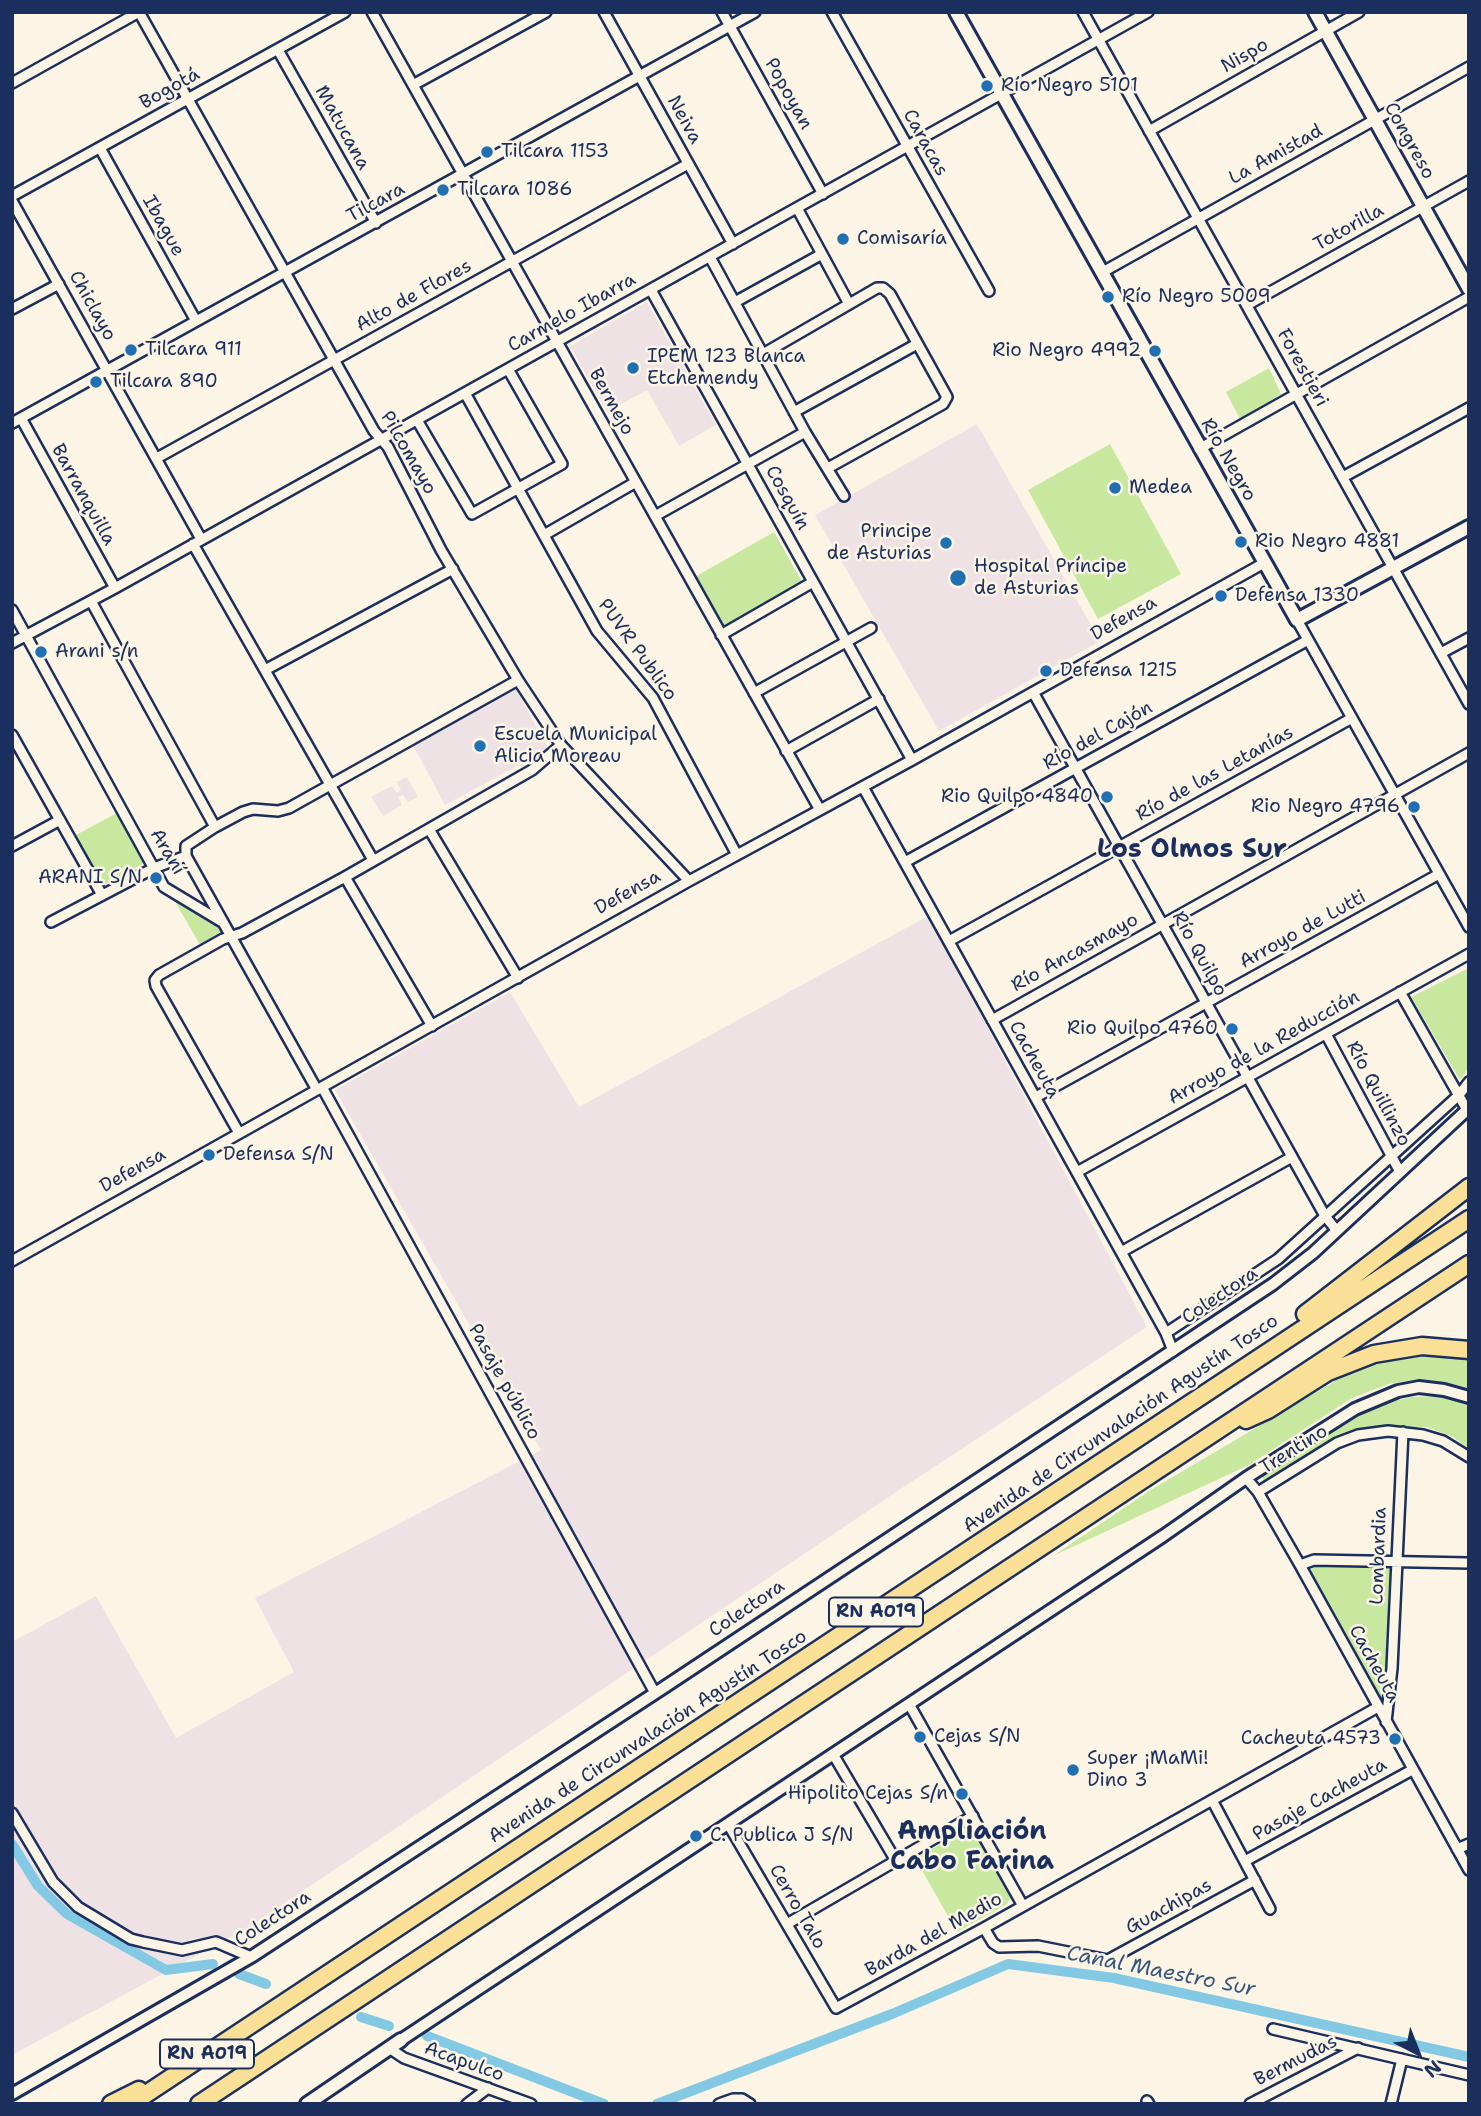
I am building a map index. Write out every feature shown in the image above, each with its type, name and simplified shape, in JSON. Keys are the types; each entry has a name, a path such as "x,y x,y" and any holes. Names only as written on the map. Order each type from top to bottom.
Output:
{"highway":[{"path":"981,1542 1041,1490 1324,1301 1469,1187"},
{"name":"Avenida de Circunvalación Agustín Tosco","path":"131,2104 1469,1219"},
{"name":"RN A019","path":"199,2104 1469,1264"},
{"path":"1203,1440 1268,1410 1328,1372 1356,1359 1405,1348 1440,1346 1469,1350"},
{"path":"208,2104 266,2059"},
{"path":"111,2104 194,2062"}],"main road":[{"name":"Río Negro","path":"956,12 1297,620"},
{"name":"Congreso","path":"1315,12 1469,289"},
{"path":"1297,620 1469,527"},
{"path":"307,2104 401,2040"}],"street":[{"path":"12,83 139,12"},
{"name":"Pilcomayo","path":"139,12 374,431 388,447 453,569 518,680 561,745 689,881"},
{"name":"Bogotá","path":"12,199 345,12"},
{"name":"Bermejo","path":"372,12 820,810"},
{"path":"413,85 546,12"},
{"name":"Neiva","path":"604,12 733,244"},
{"name":"Popoyan","path":"722,12 823,194"},
{"name":"Tilcara","path":"16,420 285,274 755,12"},
{"name":"Caracas","path":"832,12 989,291"},
{"name":"Forestieri","path":"1083,12 1469,705"},
{"name":"Carmelo Ibarra","path":"12,643 382,440 1148,12"},
{"name":"Nispo","path":"1149,131 1359,12"},
{"name":"Matucana","path":"278,50 376,223"},
{"name":"La Amistad","path":"1101,273 1469,67"},
{"name":"Ibague","path":"100,148 196,321"},
{"name":"Alto de Flores","path":"157,458 688,164"},
{"name":"Totorilla","path":"1247,305 1469,181"},
{"name":"Chiclayo","path":"12,199 157,458 265,670 373,860"},
{"path":"797,208 849,304"},
{"path":"735,302 822,254"},
{"path":"710,257 805,432 844,496"},
{"path":"12,309 59,284"},
{"path":"763,354 877,288 886,289 946,393 946,401 828,468"},
{"name":"Cosquín","path":"651,290 912,760"},
{"path":"1199,449 1469,297"},
{"path":"794,412 917,344"},
{"path":"417,420 472,514 518,489 562,464 508,369"},
{"name":"PUVR Publico","path":"465,393 597,631 653,698 737,855"},
{"path":"1343,477 1469,408"},
{"name":"Barranquilla","path":"16,420 115,588"},
{"path":"655,516 805,432"},
{"path":"544,535 636,482"},
{"name":"Defensa","path":"12,1261 689,881 1264,563"},
{"path":"265,670 453,569"},
{"path":"721,635 813,582"},
{"path":"91,601 215,827"},
{"name":"Araní","path":"12,610 164,887 223,922 320,1088"},
{"name":"Río Negro","path":"1297,620 1469,927"},
{"path":"754,693 870,628"},
{"path":"1441,653 1469,638"},
{"name":"Río del Cajón","path":"905,862 1308,640"},
{"path":"223,922 186,856 186,846 215,827 253,809 283,810 518,680"},
{"name":"Río Quilpo","path":"1033,692 1325,1216 1337,1230"},
{"path":"786,751 878,699"},
{"name":"Río de las Letanías","path":"949,941 1352,718"},
{"path":"12,735 15,746 102,895"},
{"path":"239,1133 156,986 155,980 159,975 200,951 242,933 429,829 532,770 561,745"},
{"name":"Río Ancasmayo","path":"992,1020 1469,753"},
{"name":"Cacheuta","path":"863,787 1166,1333 1173,1351"},
{"path":"12,846 60,820"},
{"path":"429,829 518,978"},
{"path":"51,922 154,868 186,856"},
{"name":"Arroyo de Lutti","path":"1035,1097 1439,874"},
{"path":"345,877 432,1026"},
{"name":"Arroyo de la Reducción","path":"1077,1172 1469,954"},
{"path":"1400,992 1468,1109"},
{"name":"Río Quillinzo","path":"1326,1034 1400,1171"},
{"path":"1166,1333 1261,1272 1459,1095 1469,1082"},
{"name":"Pasaje público","path":"320,1088 655,1693"},
{"name":"Colectora","path":"12,2094 251,1957 1273,1284 1313,1253 1468,1109"},
{"path":"1121,1252 1292,1157"},
{"path":"401,2040 1246,1478 1355,1409 1384,1396 1419,1387 1469,1397"},
{"name":"Trentino","path":"1258,1492 1346,1438 1377,1432 1403,1432 1443,1441 1469,1457"},
{"name":"Lombardia","path":"1386,1722 1392,1668 1403,1432"},
{"name":"Cacheuta","path":"1246,1478 1258,1492 1300,1565 1469,1870"},
{"path":"1300,1565 1314,1560 1469,1563"},
{"path":"909,1704 1023,1906"},
{"name":"Barda del Medio","path":"836,2008 1378,1707"},
{"path":"834,1754 896,1861"},
{"name":"Pasaje Cacheuta","path":"1245,1861 1412,1770"},
{"path":"1212,1800 1270,1909"},
{"path":"12,1813 53,1882 78,1907 131,1938 143,1942 182,1950 215,1942 251,1957"},
{"path":"787,1924 973,1816"},
{"name":"Cerro Talo","path":"728,1824 836,2008"},
{"path":"1457,1849 1469,1844"},
{"name":"Guachipas","path":"984,1928 999,1947 1038,1946 1108,1960 1255,1880"},
{"path":"1273,2029 1469,2075"},
{"name":"Acapulco","path":"389,2048 404,2058 531,2104"},
{"name":"Bermudas","path":"1250,2104 1358,2049"},
{"path":"1391,2104 1402,2059"},
{"path":"467,2104 488,2088"},
{"path":"719,2104 733,2099 742,2099 750,2104"}],"shaded area":[{"name":"IPEM 123 Blanca Etchemendy","path":"647,302 716,425 679,446 647,390 607,412 570,346"},
{"name":"Hospital Príncipe de Asturias","path":"977,424 1100,641 939,731 815,515"},
{"name":"Escuela Municipal Alicia Moreau","path":"515,687 548,749 445,805 412,743"},
{"path":"407,777 418,797 408,802 403,795 398,797 402,805 383,816 371,797 392,786 397,793 401,790 396,782"},
{"path":"928,916 1147,1327 896,1492 246,1929 12,2055 12,1642 96,1596 176,1738 294,1672 255,1598 541,1450 335,1090 510,992 579,1107"}],"green space":[{"path":"1269,368 1281,394 1240,419 1226,392"},
{"path":"1110,444 1181,574 1098,619 1028,490"},
{"path":"774,532 804,585 723,631 693,578"},
{"path":"117,813 144,863 102,886 74,836"},
{"path":"173,898 222,926 224,929 200,945"},
{"path":"1469,968 1469,1067 1460,1080 1411,997"},
{"path":"1424,1354 1469,1358 1469,1390 1418,1379 1389,1384 1352,1398 1249,1465 1053,1556 1149,1491 1352,1371 1374,1360"},
{"path":"1440,1396 1469,1403 1469,1449 1453,1437 1427,1427 1386,1427 1350,1431 1266,1484 1261,1475 1352,1418 1383,1403 1411,1397"},
{"path":"1315,1564 1392,1567 1385,1696 1381,1700 1310,1576"},
{"path":"971,1828 977,1830 1012,1895 1007,1904 957,1932 915,1858"}],"waterway":[{"name":"Canal Maestro Sur","path":"12,1844 38,1886 67,1914 166,1970 213,1964"},
{"name":"Canal Maestro Sur","path":"657,2104 892,2014 1008,1964 1114,1978 1469,2057"},
{"name":"Canal Maestro Sur","path":"239,1974 266,1984"},
{"name":"Canal Maestro Sur","path":"361,2017 389,2026"},
{"name":"Canal Maestro Sur","path":"427,2036 604,2104"}],"place":[{"name":"Río Negro 5101","path":"987,86"},
{"name":"Tilcara 1153","path":"487,152"},
{"name":"Tilcara 1086","path":"443,190"},
{"name":"Comisaría","path":"843,239"},
{"name":"Río Negro 5009","path":"1108,297"},
{"name":"Tilcara 911","path":"131,350"},
{"name":"Rio Negro 4992","path":"1155,351"},
{"name":"IPEM 123 Blanca Etchemendy","path":"633,368"},
{"name":"Tilcara 890","path":"96,382"},
{"name":"Medea","path":"1115,488"},
{"name":"Rio Negro 4881","path":"1241,542"},
{"name":"Principe de Asturias","path":"946,543"},
{"name":"Hospital Príncipe de Asturias","path":"958,578"},
{"name":"Defensa 1330","path":"1221,596"},
{"name":"Arani s/n","path":"41,652"},
{"name":"Defensa 1215","path":"1046,671"},
{"name":"Escuela Municipal Alicia Moreau","path":"480,746"},
{"name":"Rio Quilpo 4840","path":"1107,797"},
{"name":"Rio Negro 4796","path":"1414,807"},
{"name":"ARANI S/N","path":"156,878"},
{"name":"Rio Quilpo 4760","path":"1232,1029"},
{"name":"Defensa S/N","path":"209,1155"},
{"name":"Cejas S/N","path":"920,1737"},
{"name":"Cacheuta 4573","path":"1395,1739"},
{"name":"Super ¡MaMi! Dino 3","path":"1073,1770"},
{"name":"Hipolito Cejas S/n","path":"962,1794"},
{"name":"C. Publica J S/N","path":"696,1836"}],"district":[{"name":"Los Olmos Sur","path":"1192,850"},
{"name":"Ampliación Cabo Farina","path":"972,1847"}]}
